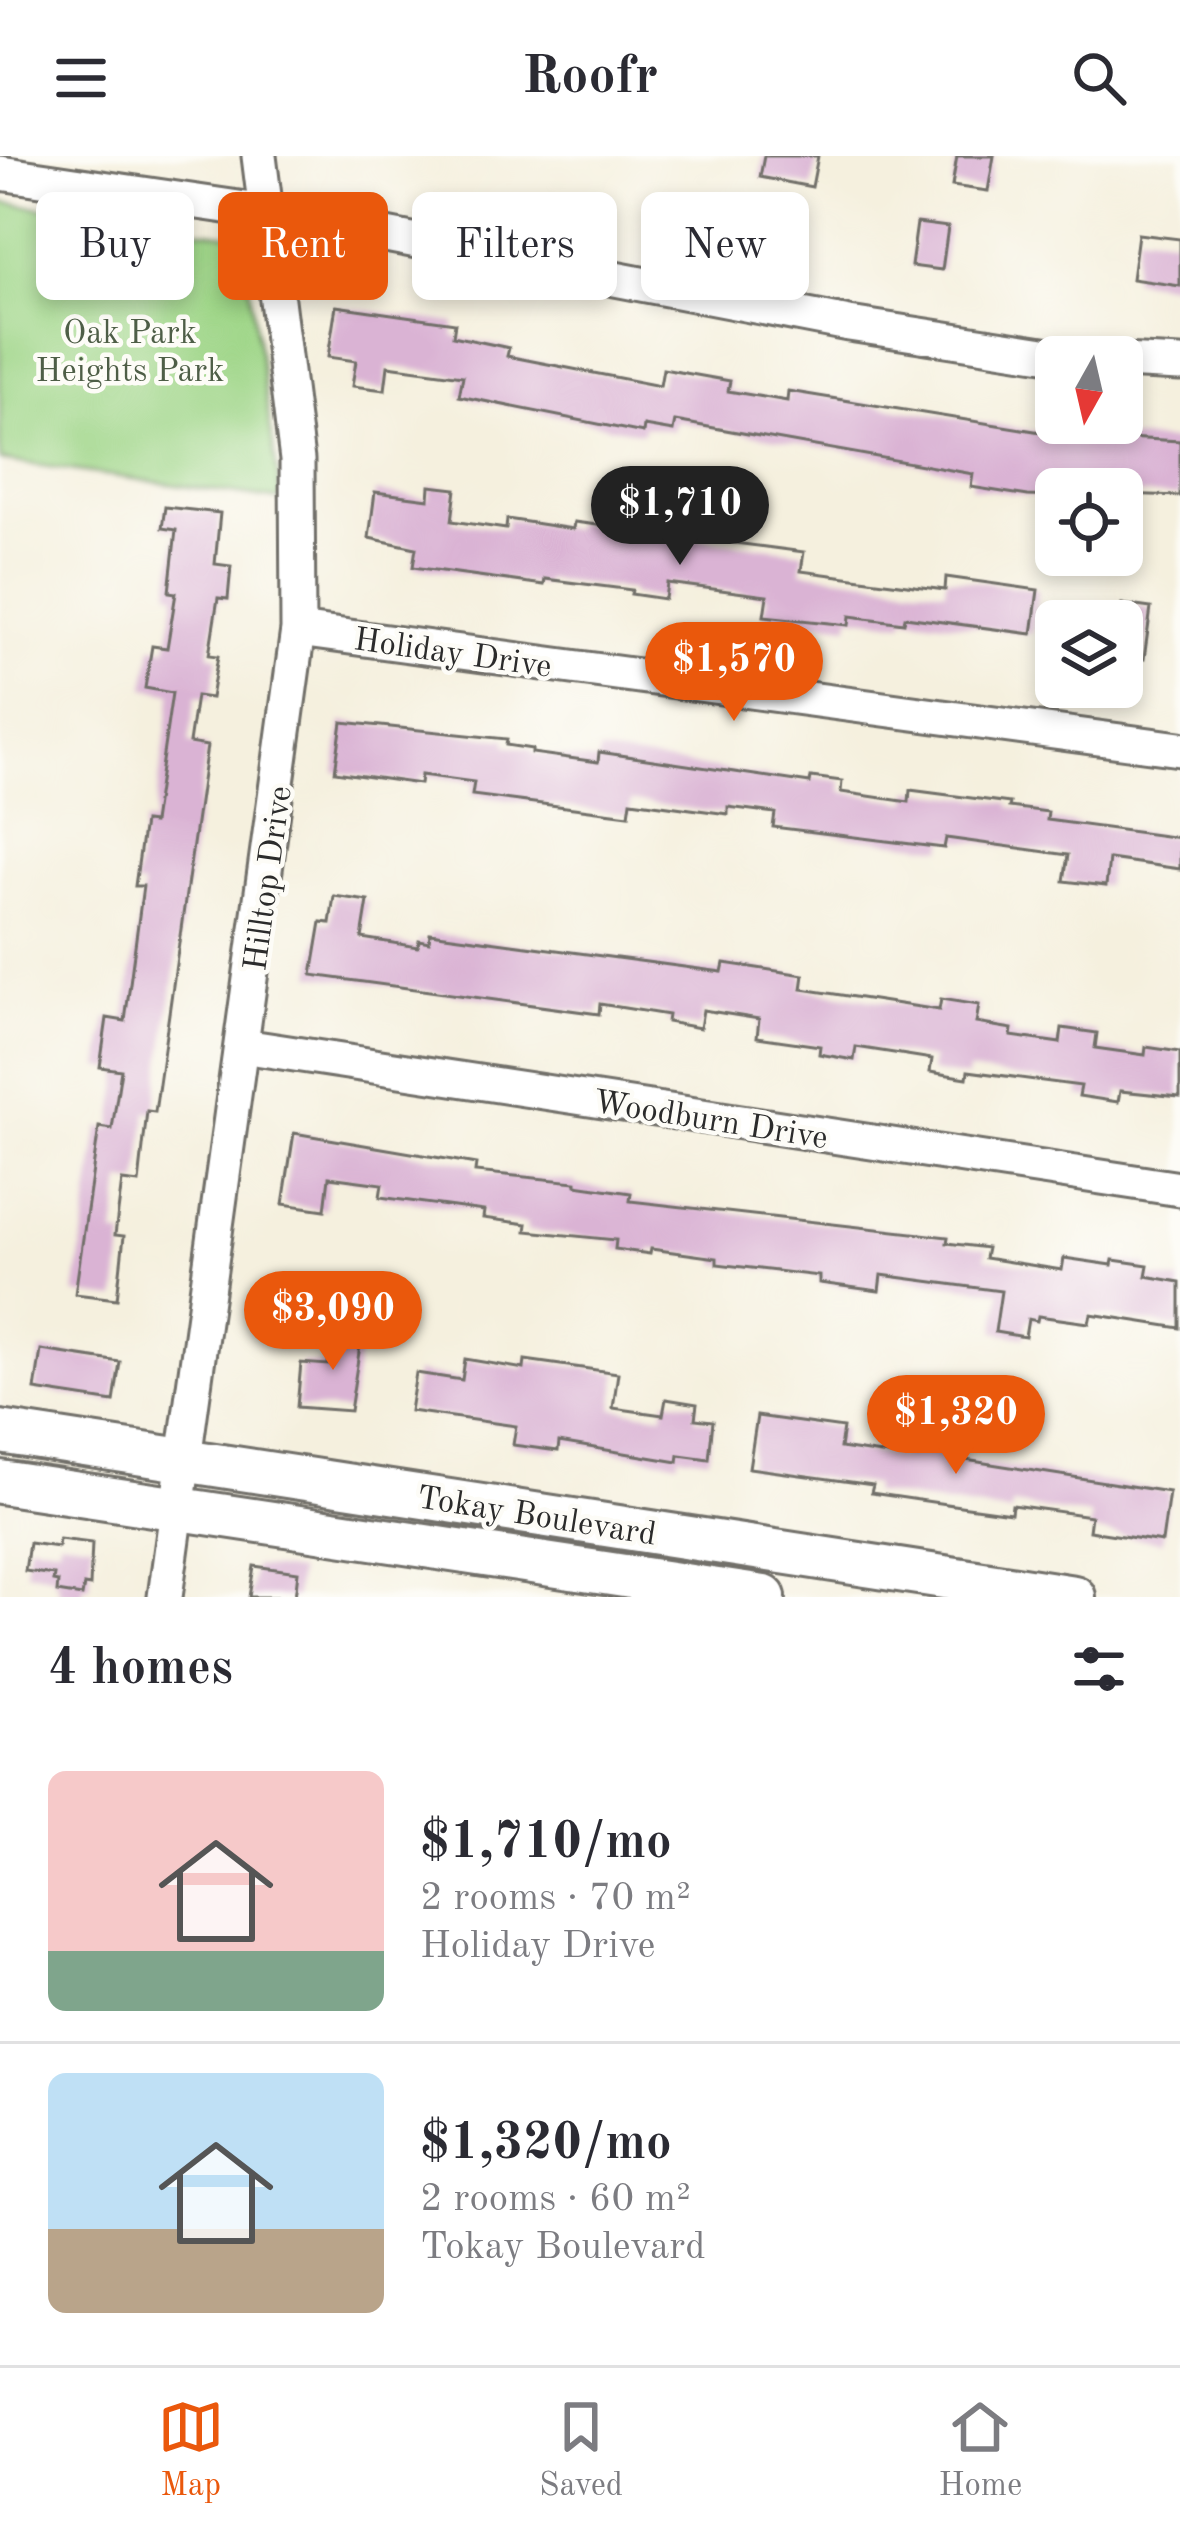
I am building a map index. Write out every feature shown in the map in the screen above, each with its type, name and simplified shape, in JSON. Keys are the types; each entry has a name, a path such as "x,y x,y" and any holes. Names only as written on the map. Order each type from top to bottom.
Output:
{"street":[{"name":"Hilltop Drive","path":"259,156 264,192"},
{"path":"0,173 218,205"},
{"path":"388,235 849,324 1035,353"},
{"name":"Hilltop Drive","path":"165,1597 298,630 297,460 277,300"},
{"path":"1143,362 1180,364"},
{"name":"Holiday Drive","path":"298,630 1180,749"},
{"name":"Woodburn Drive","path":"243,1046 1180,1189"},
{"name":"Tokay Boulevard","path":"0,1432 1046,1595"},
{"name":"Tokay Boulevard","path":"0,1482 616,1586 764,1597"},
{"path":"616,1586 625,1528"}],"green space":[{"name":"Oak Park Heights Park","path":"0,202 36,207 36,300 194,300 194,229 218,233 218,300 251,300 281,500 0,460"}],"building":[{"path":"764,156 818,156 812,187 760,177"},
{"path":"957,156 994,156 988,191 952,186"},
{"path":"917,223 948,227 942,270 911,266"},
{"path":"1138,234 1180,239 1180,286 1132,279"},
{"path":"336,306 455,323 453,336 509,348 507,356 660,386 663,369 730,381 728,391 787,401 788,391 1035,431 1035,444 1180,441 1180,496 1143,495 1143,468 1035,468 1035,496 971,487 973,474 675,421 673,431 644,426 643,433 459,396 463,376 388,366 385,390 352,386 356,361 328,357"},
{"path":"430,486 456,489 452,521 506,529 507,519 573,529 574,522 804,552 801,571 945,590 946,577 1038,590 1032,634 905,617 904,623 850,616 849,625 764,616 767,596 667,583 665,599 631,594 632,590 545,579 544,585 413,567 416,548 369,538 375,492 429,499"},
{"path":"165,507 220,513 215,564 231,566 228,599 218,598 209,655 218,656 211,698 196,696 189,743 207,746 155,1112 147,1111 139,1183 122,1181 115,1235 124,1236 117,1299 75,1294 99,1127 112,1129 121,1070 100,1067 107,1018 125,1021 143,886 135,886 144,822 153,823 172,693 145,688 152,646 167,648 176,593 169,592 176,530 162,528"},
{"path":"1143,607 1151,608 1143,659"},
{"path":"342,722 507,739 506,745 532,749 532,753 598,762 599,752 810,783 811,777 842,781 841,792 909,802 910,790 1010,803 1009,807 1048,812 1047,820 1180,838 1180,869 1109,859 1106,886 1064,881 1068,855 946,838 944,848 773,827 775,813 728,807 728,814 631,801 629,815 472,795 474,782 421,775 420,784 335,772"},
{"path":"334,896 368,901 362,938 418,947 419,940 429,942 430,933 722,972 724,963 804,975 802,989 939,1010 941,999 979,1005 976,1023 1012,1029 1011,1036 1060,1043 1062,1028 1097,1033 1095,1048 1145,1055 1146,1047 1180,1052 1180,1097 1120,1091 1118,1102 1079,1096 1081,1086 968,1071 967,1078 930,1072 932,1059 856,1047 854,1060 819,1054 820,1046 757,1037 759,1019 703,1010 700,1028 667,1022 668,1015 600,1004 599,1014 312,975 321,922 330,923"},
{"path":"294,1133 476,1164 475,1172 631,1193 630,1201 948,1237 947,1243 987,1248 985,1258 1062,1270 1064,1258 1148,1265 1146,1276 1180,1282 1180,1328 1091,1314 1089,1323 1038,1316 1037,1321 1028,1319 1025,1337 995,1332 1001,1291 881,1275 879,1291 819,1283 819,1276 717,1264 717,1258 615,1249 616,1240 526,1231 527,1224 483,1218 484,1211 380,1197 382,1184 329,1177 325,1210 283,1204"},
{"path":"332,1323 363,1326 350,1411 297,1407 301,1363 328,1365"},
{"path":"41,1350 120,1362 114,1402 35,1390"},
{"path":"465,1359 524,1369 525,1360 618,1373 613,1408 663,1415 666,1399 697,1404 695,1419 713,1421 709,1459 679,1455 678,1462 559,1442 558,1451 513,1445 516,1426 410,1411 416,1373 462,1380"},
{"path":"757,1416 843,1428 840,1448 902,1457 903,1452 920,1454 925,1417 957,1421 955,1436 962,1437 959,1459 1169,1492 1162,1542 1089,1531 1091,1516 1012,1505 1011,1513 953,1505 871,1493 873,1485 749,1468"},
{"path":"59,1539 92,1543 90,1586 84,1585 82,1596 57,1592 54,1575 25,1571 29,1543 58,1547"},
{"path":"254,1566 298,1572 295,1597 249,1597"}]}
